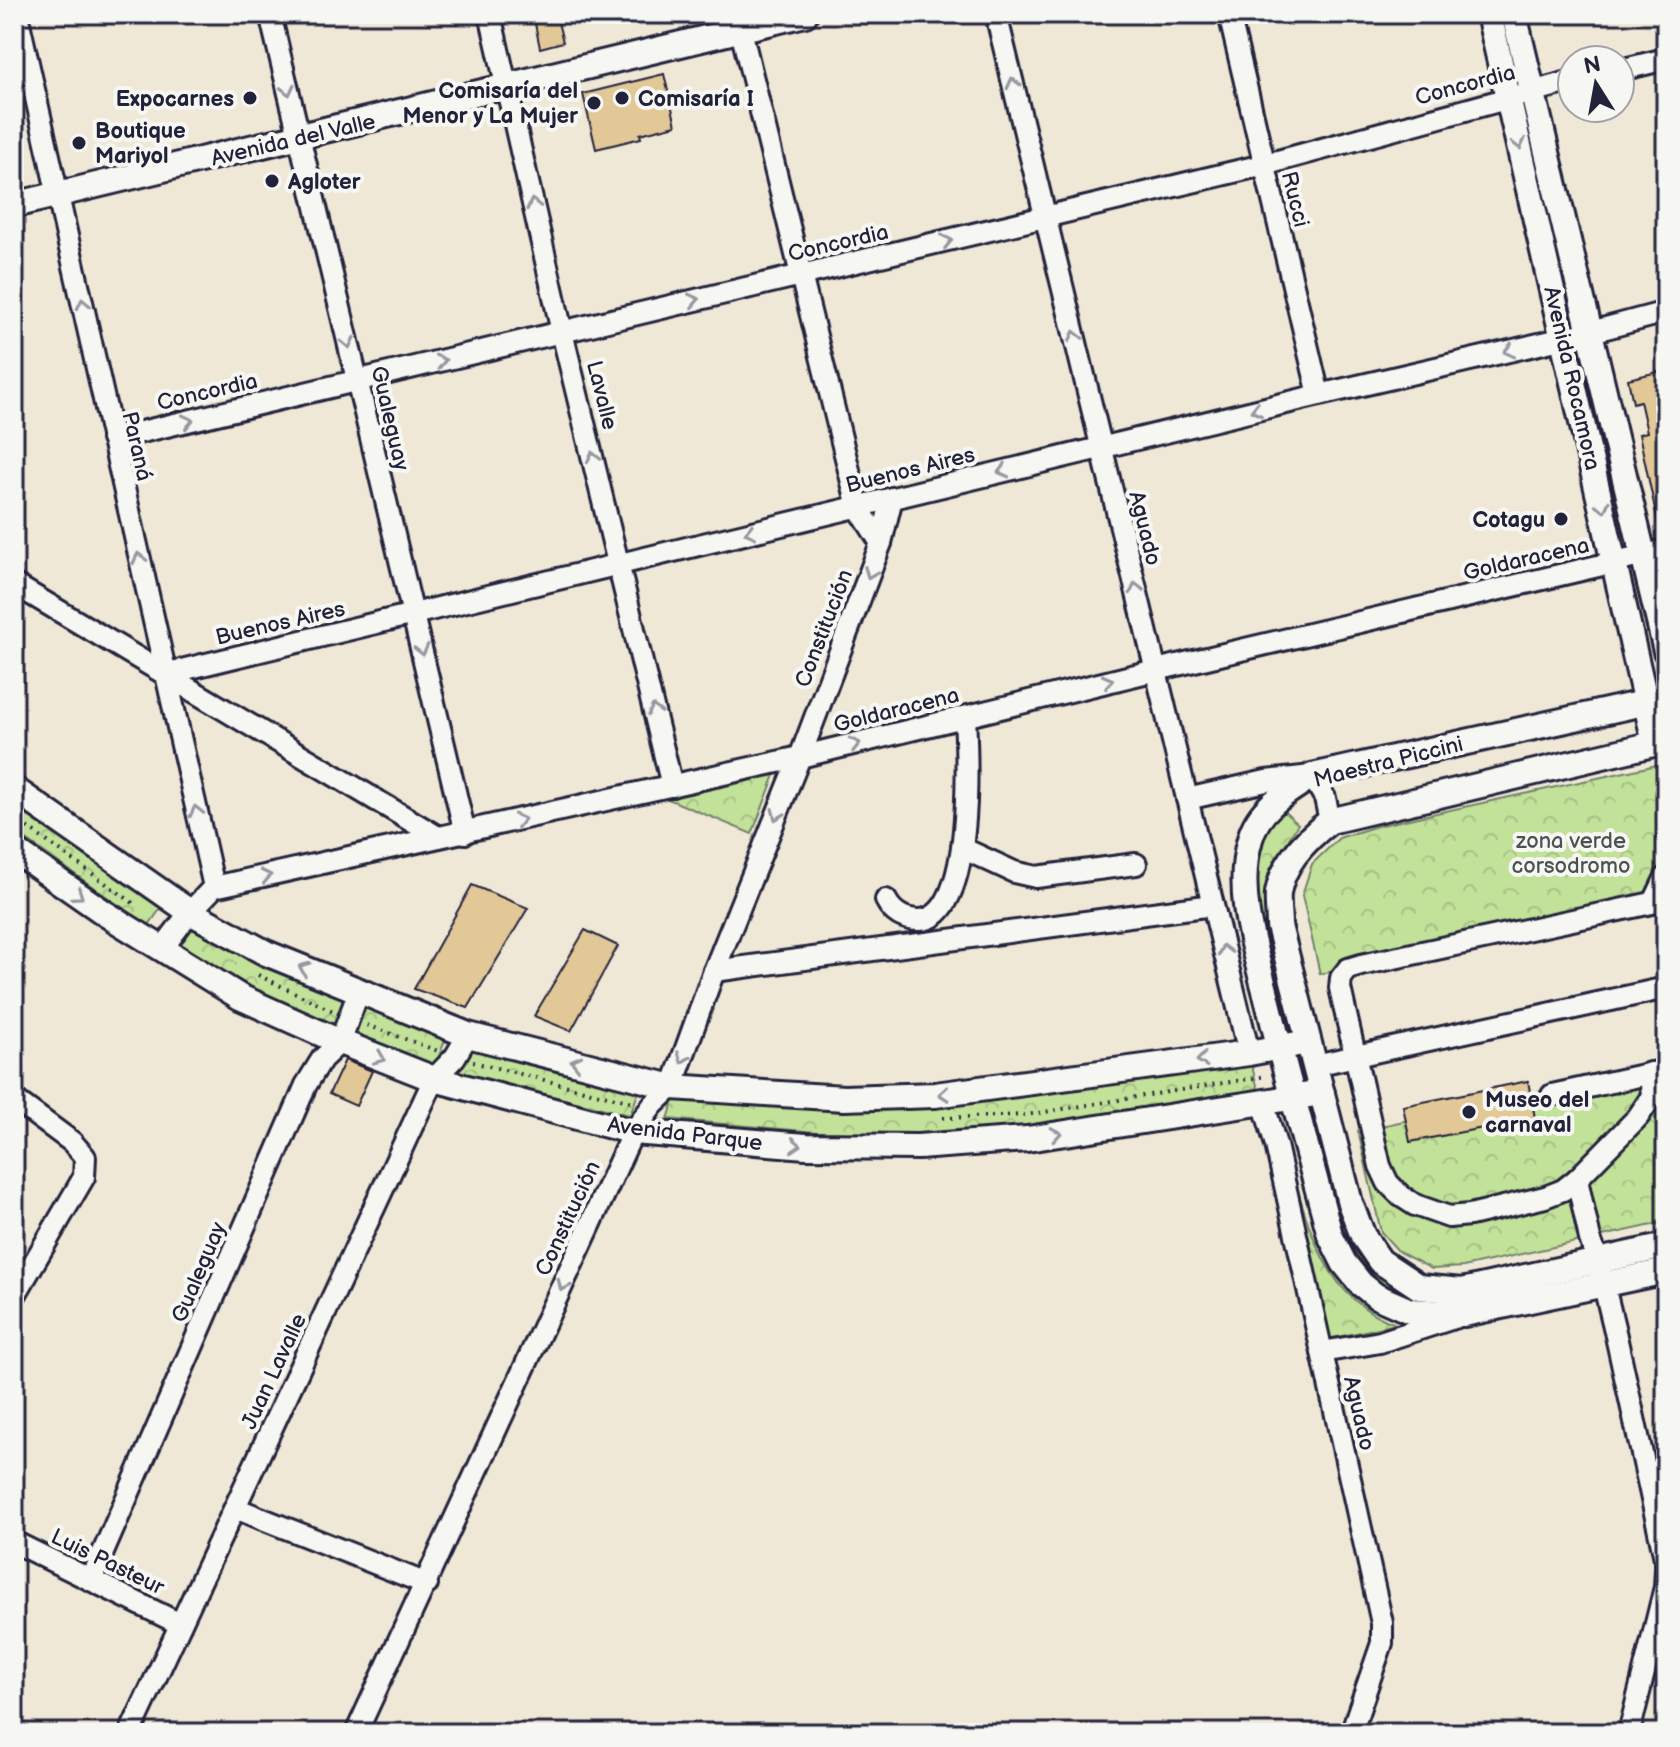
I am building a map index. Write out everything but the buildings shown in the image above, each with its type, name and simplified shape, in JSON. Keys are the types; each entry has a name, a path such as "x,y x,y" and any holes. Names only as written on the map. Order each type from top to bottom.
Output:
{"main road":[{"name":"Avenida del Valle","path":"14,205 507,88 739,22 805,14"},
{"name":"Avenida Rocamora","path":"1489,14 1616,562 1657,700 1661,742"},
{"name":"Avenida Rocamora","path":"1514,14 1591,332 1655,553 1666,651"},
{"name":"Maestra Piccini","path":"1601,1273 1464,1314 1410,1311 1376,1296 1361,1284 1344,1263 1330,1235 1248,921 1244,872 1250,837 1266,809 1312,776 1657,700"},
{"name":"Maestra Piccini","path":"1601,1273 1462,1291 1419,1287 1380,1261 1363,1236 1350,1203 1279,926 1278,893 1288,865 1308,837 1330,821 1661,742"},
{"name":"Avenida Parque","path":"14,789 190,912 266,953 468,1035 672,1087 844,1098 935,1095 1279,1047 1312,1054"},
{"name":"Avenida Parque","path":"14,850 240,997 340,1042 434,1079 633,1132 806,1146 918,1147 1027,1139 1322,1093"},
{"path":"1601,1273 1666,1246"},
{"path":"1601,1273 1666,1271"}],"street":[{"name":"Paraná","path":"17,14 214,887"},
{"name":"Gualeguay","path":"270,14 465,833"},
{"name":"Lavalle","path":"490,14 562,332 672,786"},
{"name":"Aguado","path":"996,14 1249,1053"},
{"name":"Rucci","path":"1229,14 1319,395"},
{"path":"739,22 858,507 881,543"},
{"path":"1636,66 1666,59"},
{"name":"Concordia","path":"112,439 1263,165 1556,85"},
{"name":"Buenos Aires","path":"165,674 1666,312"},
{"name":"Constitución","path":"356,1733 633,1132 653,1105 672,1087 881,543 892,498"},
{"name":"Goldaracena","path":"214,887 800,757 1655,553"},
{"path":"14,584 438,837"},
{"path":"886,900 891,909 905,919 924,920 938,912 953,889 962,848 968,776 965,717"},
{"path":"1187,799 1266,781 1312,776 1325,798 1330,821"},
{"path":"962,848 1014,872 1036,877 1136,864"},
{"path":"1552,1095 1658,1072 1652,1096 1638,1117 1563,1190 1470,1215 1449,1217 1415,1205 1388,1183 1380,1166 1340,988 1348,969 1660,901 1666,877"},
{"path":"162,949 214,887"},
{"path":"714,971 1213,905"},
{"path":"1312,1054 1355,1056 1666,988"},
{"name":"Gualeguay","path":"91,1580 306,1085 322,1059 340,1042 359,991"},
{"name":"Juan Lavalle","path":"130,1733 434,1079 455,1057 468,1035"},
{"path":"14,1099 72,1142 85,1157 84,1177 17,1283"},
{"name":"Aguado","path":"1263,1102 1276,1145 1382,1623 1382,1643 1351,1733"},
{"path":"1577,1179 1665,1551"},
{"path":"1322,1352 1380,1342 1464,1314"},
{"path":"235,1508 427,1584"},
{"name":"Luis Pasteur","path":"14,1542 180,1624"},
{"path":"1629,1733 1665,1587 1666,1569"}],"path":[{"path":"14,818 141,909"},
{"path":"358,1022 441,1052"},
{"path":"465,1060 635,1103"}],"green space":[{"name":"zona verde corsodromo","path":"1666,763 1666,902 1320,974 1302,895 1312,864 1339,838 1377,826"},
{"path":"775,775 752,834 668,799"},
{"path":"14,802 161,908 148,926 14,831"},
{"path":"1282,810 1298,824 1268,873 1269,912 1298,1021 1281,1024 1258,932 1253,883 1254,860 1260,840"},
{"path":"193,924 344,997 334,1029 258,991 178,945"},
{"path":"365,1007 447,1035 434,1069 352,1037"},
{"path":"472,1047 639,1091 630,1115 456,1073"},
{"path":"1251,1063 1259,1093 1026,1131 850,1135 668,1119 676,1094 846,1106 1022,1097"},
{"path":"1666,1064 1666,1222 1463,1267 1432,1269 1399,1252 1381,1232 1358,1131"},
{"path":"1318,1112 1357,1236 1458,1298 1412,1305 1374,1281 1347,1241 1305,1114"},
{"path":"1285,1143 1308,1224 1332,1273 1349,1294 1370,1312 1396,1324 1329,1339"}],"place":[{"name":"Expocarnes","path":"250,98"},
{"name":"Comisaría I","path":"622,98"},
{"name":"Comisaría del Menor y La Mujer","path":"594,103"},
{"name":"Boutique Mariyol","path":"79,143"},
{"name":"Agloter","path":"272,181"},
{"name":"Cotagu","path":"1561,519"},
{"name":"Museo del carnaval","path":"1469,1112"}]}
